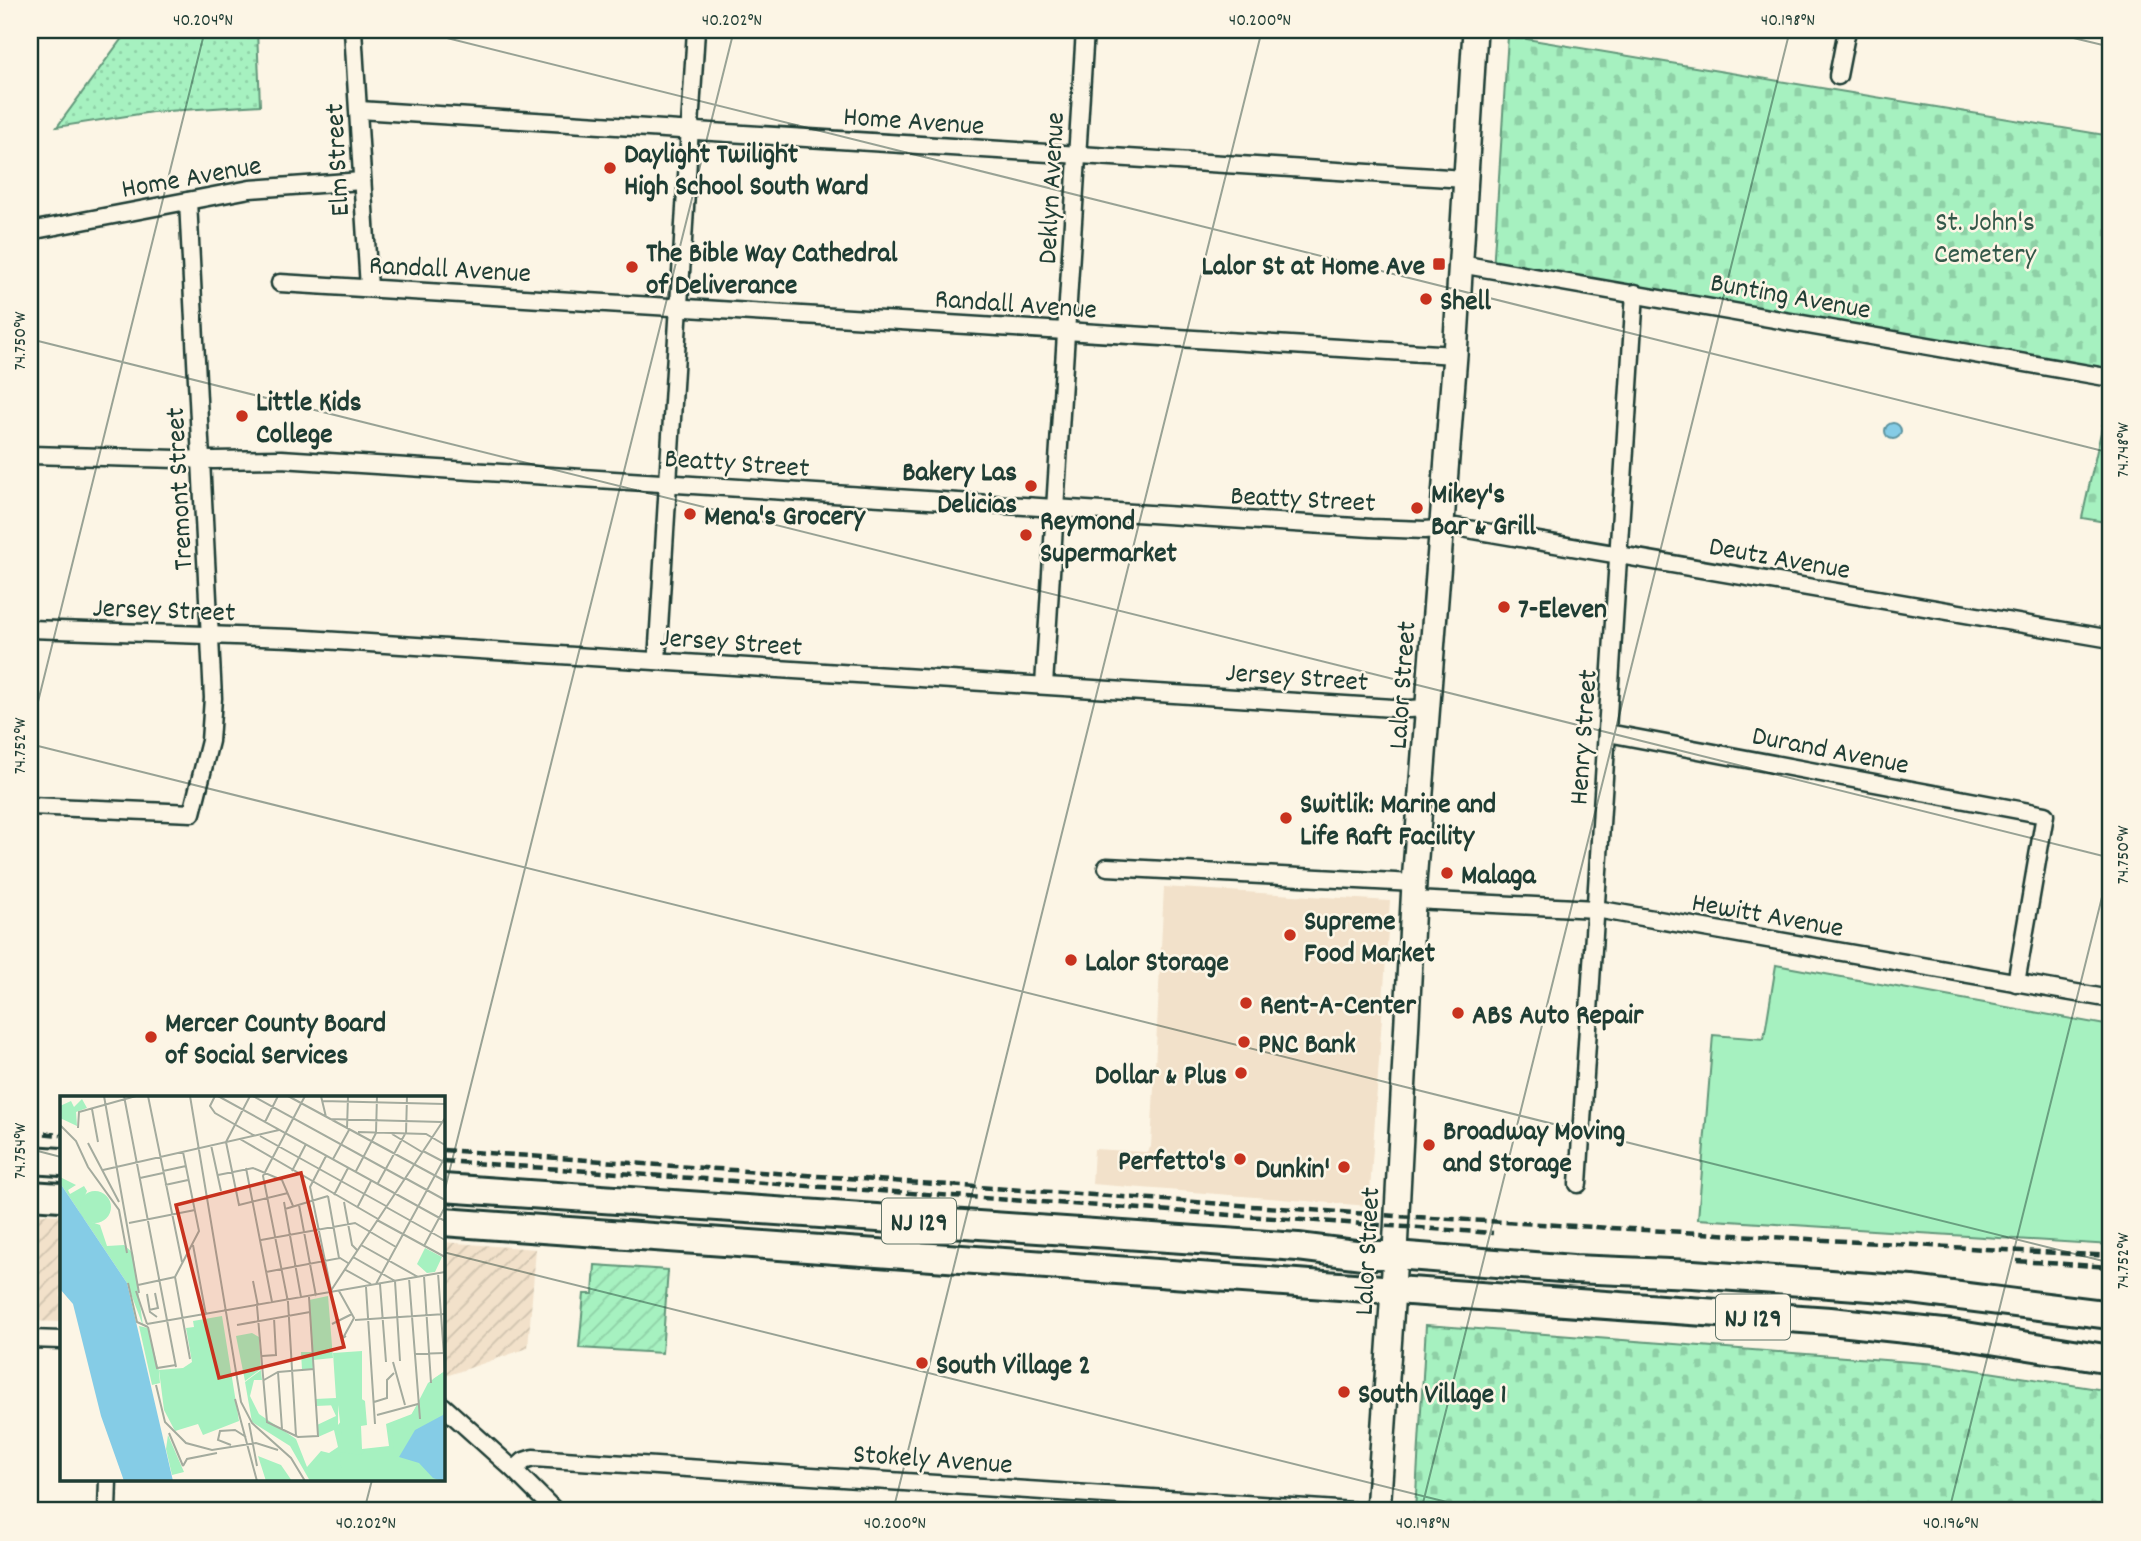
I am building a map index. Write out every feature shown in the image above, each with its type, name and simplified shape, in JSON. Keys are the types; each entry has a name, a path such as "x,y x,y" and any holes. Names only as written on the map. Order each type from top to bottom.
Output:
{"highway":[{"path":"30,1160 60,1162"},
{"name":"NJ 129","path":"444,1188 1298,1247 1363,1255 1898,1289 2111,1315"},
{"path":"30,1195 60,1197"},
{"name":"NJ 129","path":"444,1222 1843,1322 1953,1334 2111,1359"}],"main road":[{"name":"Lalor Street","path":"1378,1511 1393,1290 1414,891 1455,355 1475,30"}],"street":[{"name":"Elm Street","path":"353,30 369,288"},
{"path":"657,661 696,30"},
{"name":"Deklyn Avenue","path":"1044,685 1084,30"},
{"path":"1838,76 1847,30"},
{"name":"Home Avenue","path":"359,110 1465,179"},
{"name":"Home Avenue","path":"30,231 266,187 362,181"},
{"name":"Tremont Street","path":"30,806 192,813 212,727 211,636 188,201"},
{"name":"Bunting Avenue","path":"1460,264 2111,378"},
{"name":"Randall Avenue","path":"280,283 1455,355"},
{"name":"Henry Street","path":"1578,1184 1635,293"},
{"name":"Beatty Street","path":"30,455 202,460 281,459 1371,528 1440,529"},
{"name":"Deutz Avenue","path":"1440,529 1456,527 2111,639"},
{"name":"Jersey Street","path":"30,629 291,638 1409,709 1428,708"},
{"name":"Durand Avenue","path":"1608,733 2045,815 2016,982"},
{"name":"Hewitt Avenue","path":"1107,867 1414,891 1596,909 2111,999"},
{"path":"30,1339 60,1340"},
{"path":"444,1407 555,1511"},
{"name":"Stokely Avenue","path":"514,1470 524,1461 533,1458 1353,1511"},
{"path":"107,1511 108,1482"}],"shaded area":[{"path":"1164,887 1390,901 1369,1206 1092,1184 1094,1149 1146,1152 1151,1147"},
{"path":"30,1213 60,1215 60,1322 30,1321"},
{"path":"444,1242 536,1249 528,1348 444,1377"}],"green space":[{"path":"128,30 257,30 260,105 152,112 57,127"},
{"name":"St. John's Cemetery","path":"1508,36 2111,136 2111,382 1493,271"},
{"path":"2111,387 2111,523 2082,518"},
{"path":"1776,965 2111,1026 2111,1245 1698,1219 1713,1035 1764,1039"},
{"path":"595,1265 668,1270 662,1353 579,1348 584,1294 593,1294"},
{"path":"1426,1325 1937,1364 2111,1391 2111,1511 1415,1511"}],"water":[{"path":"1890,423 1896,423 1901,431 1899,437 1890,439 1885,434 1885,428"}],"railway":[{"path":"30,1132 60,1135"},
{"path":"444,1150 1397,1216 2111,1256"},
{"path":"444,1161 1493,1233"},
{"path":"2017,1261 2111,1267"}],"place":[{"name":"Daylight Twilight High School South Ward","path":"610,168"},
{"name":"Lalor St at Home Ave","path":"1439,264"},
{"name":"The Bible Way Cathedral of Deliverance","path":"632,267"},
{"name":"Shell","path":"1426,299"},
{"name":"Little Kids College","path":"242,416"},
{"name":"Bakery Las Delicias","path":"1031,486"},
{"name":"Mikey's Bar & Grill","path":"1417,508"},
{"name":"Mena's Grocery","path":"690,514"},
{"name":"Reymond Supermarket","path":"1026,535"},
{"name":"7-Eleven","path":"1504,607"},
{"name":"Switlik: Marine and Life Raft Facility","path":"1286,818"},
{"name":"Malaga","path":"1447,873"},
{"name":"Supreme Food Market","path":"1290,935"},
{"name":"Lalor Storage","path":"1071,960"},
{"name":"Rent-A-Center","path":"1246,1003"},
{"name":"ABS Auto Repair","path":"1458,1013"},
{"name":"Mercer County Board of Social Services","path":"151,1037"},
{"name":"PNC Bank","path":"1244,1042"},
{"name":"Dollar & Plus","path":"1241,1073"},
{"name":"Broadway Moving and Storage","path":"1429,1145"},
{"name":"Perfetto's","path":"1240,1159"},
{"name":"Dunkin'","path":"1344,1167"},
{"name":"South Village 2","path":"922,1363"},
{"name":"South Village 1","path":"1344,1392"}]}
